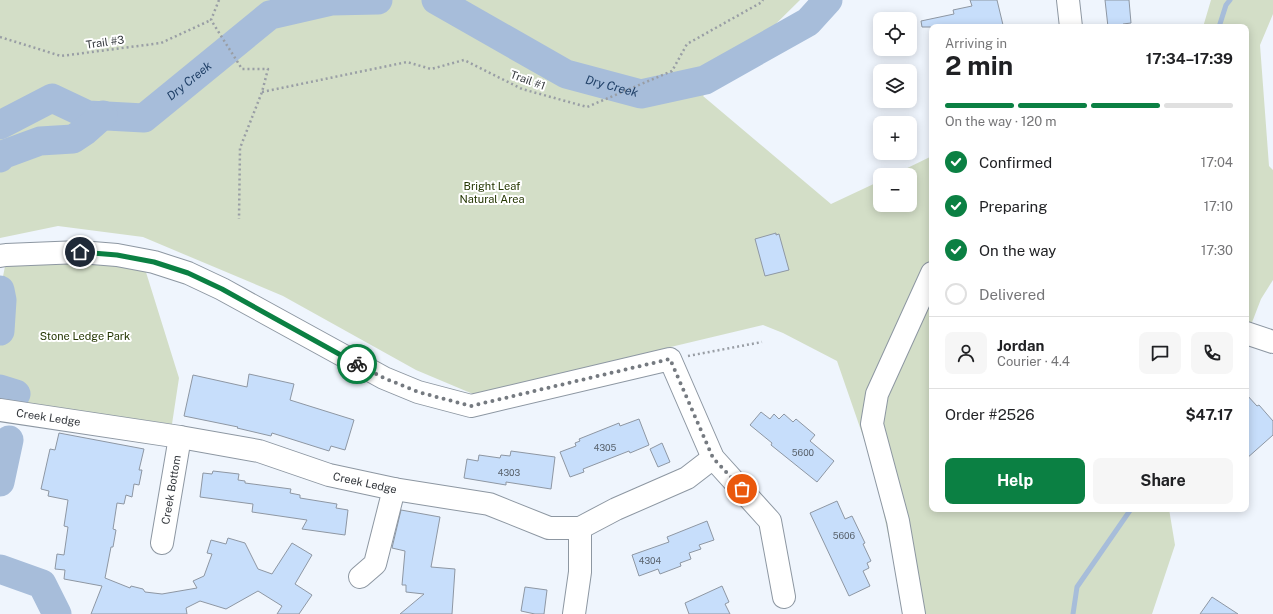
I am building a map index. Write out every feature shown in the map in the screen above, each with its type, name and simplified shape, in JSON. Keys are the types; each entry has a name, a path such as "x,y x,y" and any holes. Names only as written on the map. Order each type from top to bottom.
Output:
{"street":[{"path":"1068,0 1071,24"},
{"path":"0,256 80,252 117,255 154,262 188,273 222,289 384,378 418,392 471,406 670,359 713,458 770,521 784,597"},
{"path":"914,614 898,521 872,424 877,394 929,280"},
{"path":"1249,334 1273,342"},
{"name":"Creek Ledge","path":"0,410 180,437 259,452 329,475 394,489 489,504 549,528 580,528 616,509 687,478 713,458"},
{"name":"Creek Bottom","path":"162,543 180,437"},
{"path":"360,577 375,564 394,489"},
{"path":"574,614 580,572 580,528"}],"path":[{"path":"219,0 211,20 242,69 268,69 262,92 240,148 240,219"},
{"name":"Trail #1","path":"262,92 407,62 432,69 464,60 522,89 587,107 672,71 687,44 762,2 763,0"},
{"name":"Trail #3","path":"0,37 61,56 161,43 211,20"},
{"path":"670,359 762,342"}],"green space":[{"name":"Bright Leaf Natural Area","path":"0,0 800,0 703,96 831,204 873,184 873,212 917,212 917,168 907,168 929,157 929,512 1170,512 1175,545 1152,614 905,614 874,468 837,361 783,333 763,325 473,394 416,370 283,296 143,237 58,226 0,238"},
{"path":"1211,0 1273,0 1273,14 1260,45 1269,166 1273,170 1273,280 1261,299 1251,325 1249,324 1249,24 1204,24"},
{"name":"Stone Ledge Park","path":"70,258 145,269 179,378 172,424 0,400 0,292 6,261"}],"building":[{"path":"970,0 997,0 1003,24 929,24 929,27 922,27 921,21 954,14 953,10 972,6"},
{"path":"1105,0 1129,0 1131,23 1108,24"},
{"path":"776,233 776,235 779,234 789,270 765,276 755,239"},
{"path":"249,374 294,384 290,400 354,420 345,450 331,446 329,451 272,433 271,436 237,428 238,427 184,416 193,375 247,387"},
{"path":"1249,397 1257,406 1259,405 1273,421 1273,435 1249,456"},
{"path":"761,412 770,419 774,414 779,419 784,414 793,422 796,419 815,435 810,441 834,461 817,482 771,445 772,443 750,425"},
{"path":"639,419 649,445 583,469 584,472 570,477 560,452 576,446 575,443 580,441 579,439 619,423 620,426"},
{"path":"59,433 144,449 139,470 142,470 139,485 134,484 132,497 126,495 124,504 117,503 113,529 116,530 105,578 130,588 131,586 143,589 145,592 162,594 197,588 193,581 204,576 212,554 207,553 211,540 226,544 228,538 245,543 258,569 272,574 292,543 312,555 295,584 312,595 299,614 277,614 282,606 258,591 226,609 200,601 186,608 187,614 91,614 102,586 64,579 65,570 55,569 57,554 64,555 68,527 64,526 68,500 48,496 49,491 41,489 50,449 55,450"},
{"path":"662,443 670,462 658,467 650,449"},
{"path":"511,451 555,457 551,489 506,482 506,485 464,478 467,459 478,461 479,455 500,458 501,455 510,456"},
{"path":"213,471 239,474 238,480 245,481 245,483 291,489 290,493 300,495 300,498 337,504 336,508 348,510 345,535 302,529 307,520 252,512 253,504 200,497 203,473 212,474"},
{"path":"837,501 845,519 852,516 865,543 863,544 871,561 867,563 869,568 863,571 870,586 849,596 810,513"},
{"path":"401,510 440,517 431,567 455,569 452,614 400,614 424,594 406,592 406,585 402,585 405,551 392,548"},
{"path":"707,521 714,540 699,545 701,549 689,553 691,559 680,563 681,566 660,574 658,569 639,576 632,555 669,542 667,537"},
{"path":"722,586 729,602 725,604 730,614 689,614 685,603"},
{"path":"525,587 547,590 544,614 521,611"},
{"path":"1212,597 1238,614 1200,614"}],"waterway":[{"name":"Dry Creek","path":"0,125 52,98 88,115 144,118 270,15 331,1 378,0"},
{"name":"Dry Creek","path":"436,0 566,74 641,94 705,80 808,22 828,0"},
{"path":"1220,24 1226,5 1230,0"},
{"path":"0,158 2,155 40,141 73,139 85,131 103,115"},
{"path":"0,290 2,300 0,331"},
{"path":"0,389 16,394"},
{"path":"0,482 9,440"},
{"path":"1073,614 1077,587 1129,512"},
{"path":"0,569 42,584 57,614"}],"way so far":[{"path":"357,364 384,378 418,392 471,406 670,359 713,458 742,489"}],"route":[{"path":"80,252 117,255 154,262 188,273 222,289 357,364"}]}
